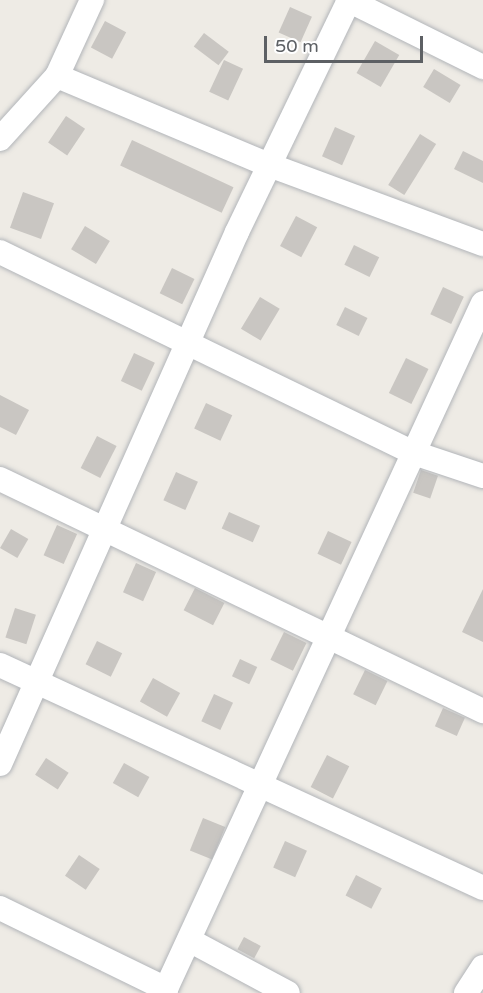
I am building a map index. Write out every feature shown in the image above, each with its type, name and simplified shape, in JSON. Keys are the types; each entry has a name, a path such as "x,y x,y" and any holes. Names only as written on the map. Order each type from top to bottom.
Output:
{"street":[{"path":"0,139 57,76 92,0"},
{"path":"0,764 187,343 348,0 483,66"},
{"path":"57,76 269,165 483,244"},
{"path":"0,252 414,453 483,476"},
{"path":"0,908 165,991 326,636 483,303"},
{"path":"0,479 483,711"},
{"path":"0,665 257,787 483,888"},
{"path":"189,940 288,993"},
{"path":"466,993 483,967"}],"building":[{"path":"290,7 312,17 301,42 279,33"},
{"path":"105,21 126,32 112,59 91,47"},
{"path":"204,33 229,52 219,65 194,47"},
{"path":"375,41 399,55 381,87 356,73"},
{"path":"224,60 243,69 228,101 209,92"},
{"path":"434,69 461,85 450,103 423,87"},
{"path":"66,116 85,129 67,155 48,143"},
{"path":"335,127 355,136 342,165 322,156"},
{"path":"420,134 436,144 404,195 388,185"},
{"path":"132,140 234,187 222,213 120,165"},
{"path":"463,151 483,161 483,183 454,169"},
{"path":"23,192 54,203 41,239 10,228"},
{"path":"296,216 317,227 301,257 280,246"},
{"path":"85,226 110,241 96,264 71,249"},
{"path":"354,245 379,257 370,277 344,265"},
{"path":"172,268 194,279 182,304 160,293"},
{"path":"443,287 464,297 451,324 430,314"},
{"path":"260,297 280,309 261,341 241,329"},
{"path":"345,307 367,318 359,336 336,325"},
{"path":"134,353 155,363 142,391 121,381"},
{"path":"406,358 428,369 411,404 389,393"},
{"path":"0,395 29,410 16,435 0,427"},
{"path":"206,403 232,415 220,441 194,428"},
{"path":"97,436 117,446 100,478 81,468"},
{"path":"421,470 438,476 430,499 413,493"},
{"path":"176,472 198,482 185,510 163,500"},
{"path":"229,512 260,526 253,542 222,528"},
{"path":"57,525 77,534 64,564 44,555"},
{"path":"11,529 28,539 17,558 0,548"},
{"path":"328,531 352,542 341,565 317,554"},
{"path":"136,563 156,572 143,601 123,592"},
{"path":"195,588 224,603 213,625 184,610"},
{"path":"483,589 483,642 462,632"},
{"path":"15,608 36,615 26,644 5,637"},
{"path":"284,632 306,643 293,671 270,660"},
{"path":"97,641 122,653 111,677 86,664"},
{"path":"240,659 257,667 249,684 232,676"},
{"path":"365,670 387,681 376,705 353,694"},
{"path":"153,678 180,693 167,717 140,702"},
{"path":"214,694 233,703 220,730 201,721"},
{"path":"443,708 465,718 457,736 435,726"},
{"path":"327,755 349,766 333,798 311,787"},
{"path":"46,758 69,773 58,789 35,775"},
{"path":"124,763 149,777 138,797 113,783"},
{"path":"203,818 225,827 212,859 190,850"},
{"path":"285,841 307,851 295,877 273,867"},
{"path":"79,855 100,869 86,890 65,876"},
{"path":"356,875 382,888 371,909 346,895"},
{"path":"244,937 261,946 254,958 237,949"}]}
